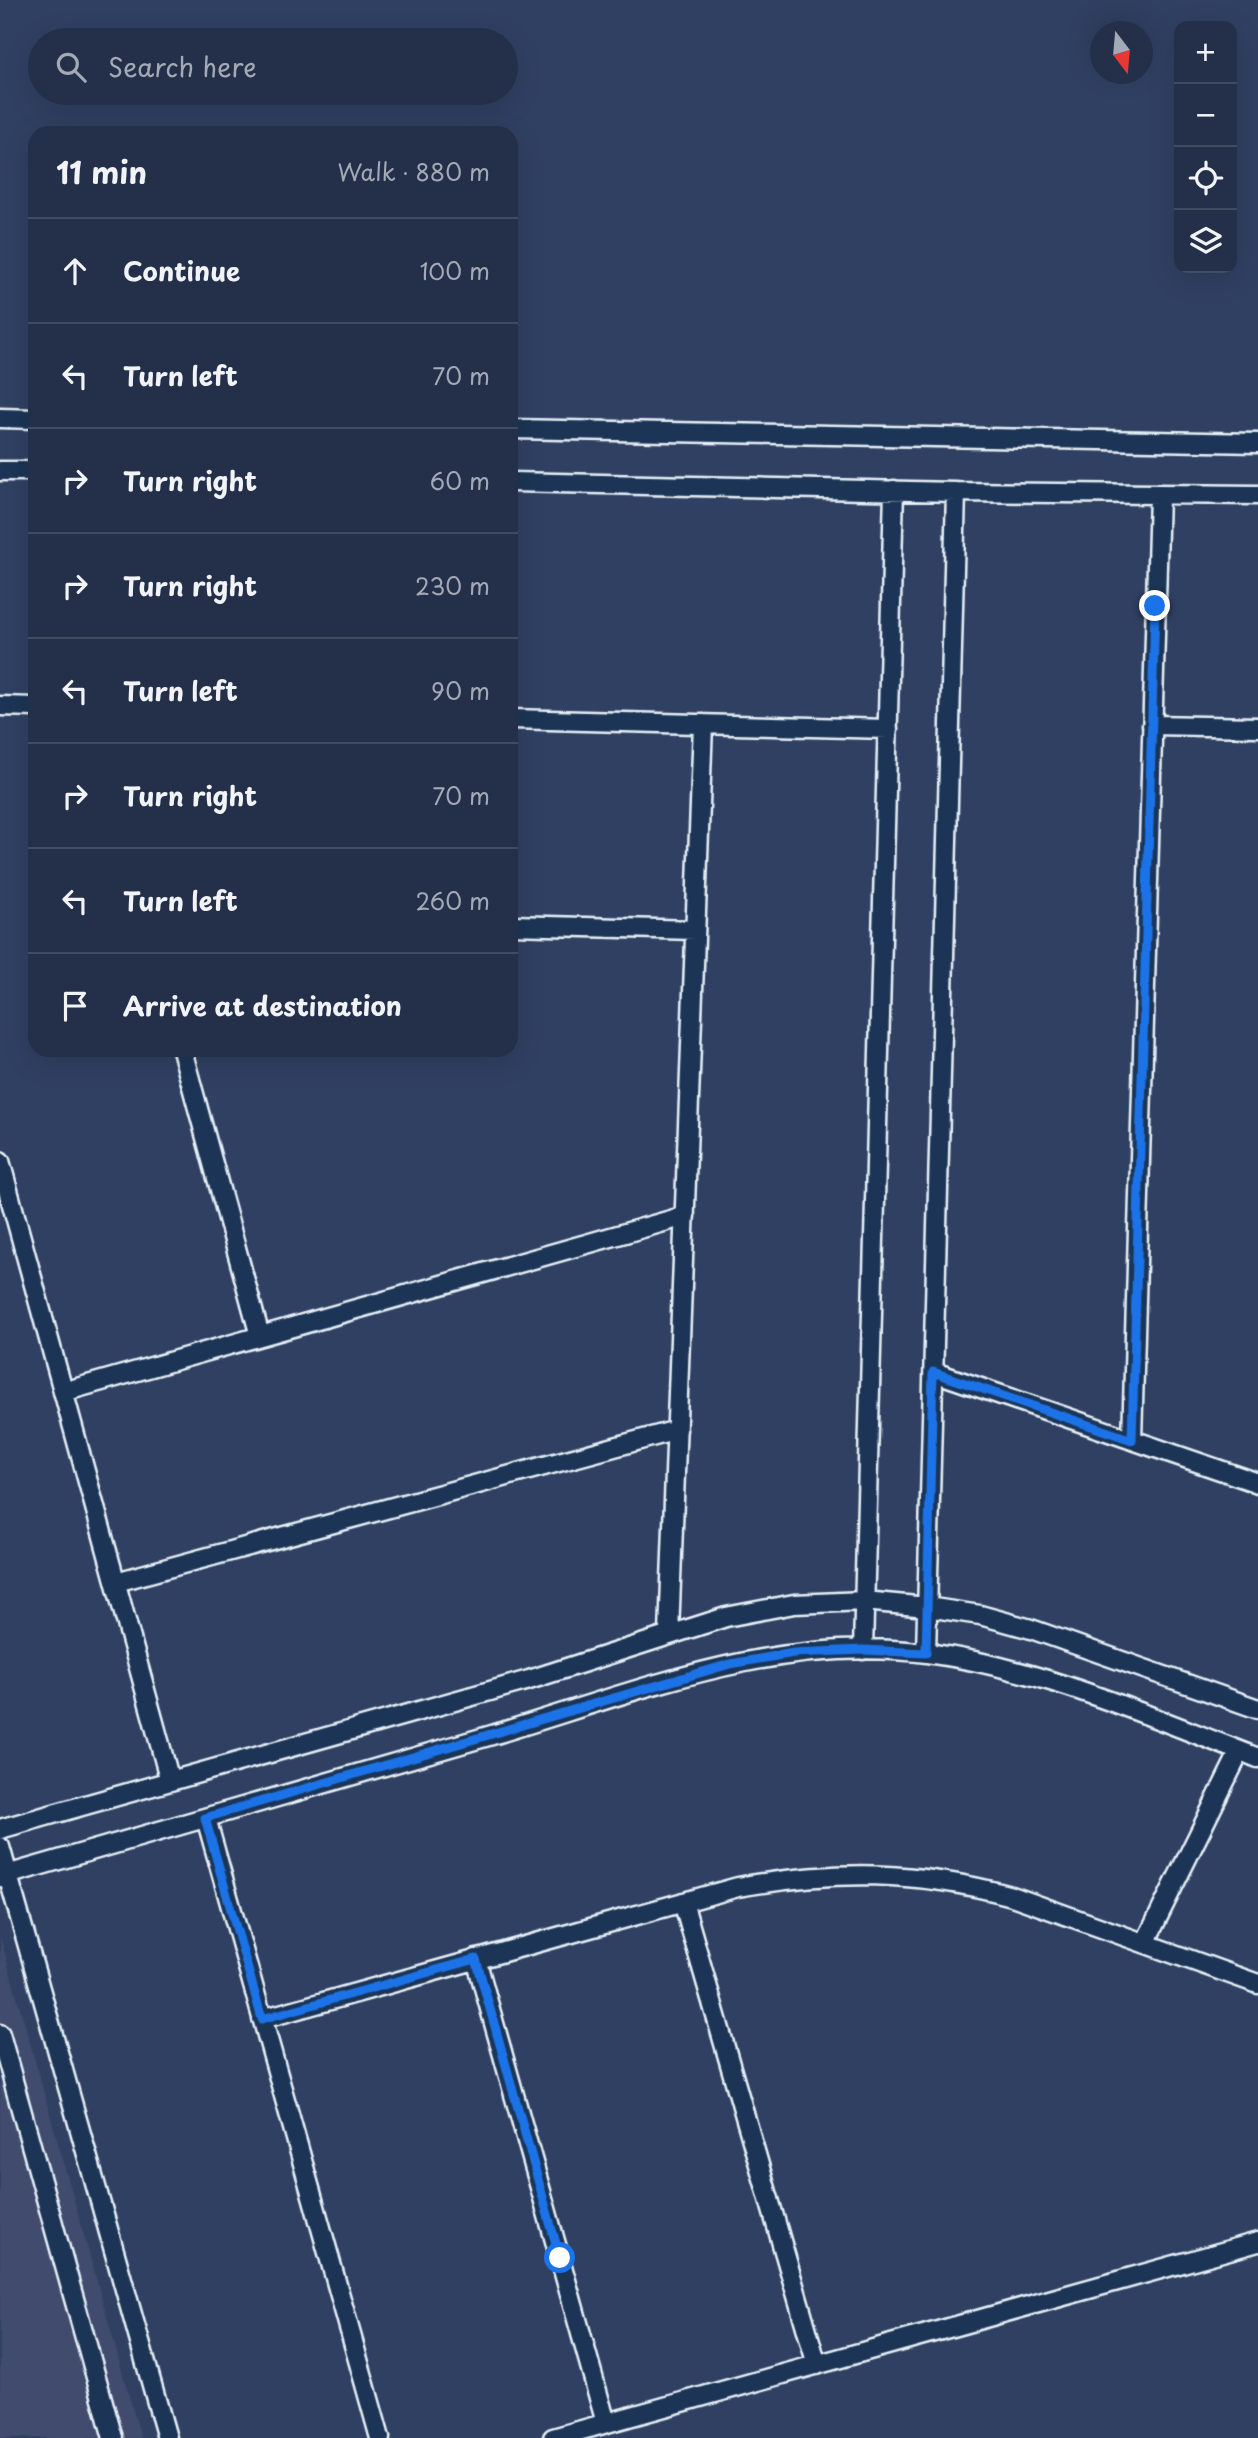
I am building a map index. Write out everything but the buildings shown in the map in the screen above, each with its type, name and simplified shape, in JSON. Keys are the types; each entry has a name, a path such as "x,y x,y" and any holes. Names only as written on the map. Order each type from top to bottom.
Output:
{"street":[{"path":"0,418 28,419"},
{"path":"518,429 1258,443"},
{"path":"0,471 28,471"},
{"path":"518,482 956,492 1258,495"},
{"path":"863,1650 894,489"},
{"path":"926,1653 956,492"},
{"path":"1132,1440 1159,495"},
{"path":"0,706 28,706"},
{"path":"518,719 888,729"},
{"path":"669,1634 703,724"},
{"path":"1152,725 1258,727"},
{"path":"518,925 695,930"},
{"path":"184,1057 260,1336"},
{"path":"0,1161 170,1781"},
{"path":"63,1392 685,1216"},
{"path":"933,1372 1258,1483"},
{"path":"116,1582 677,1430"},
{"path":"0,1829 529,1680 726,1617 794,1604 864,1601 980,1615 1031,1629 1258,1709"},
{"path":"4,1876 730,1664 794,1653 863,1650 926,1653 1010,1668 1091,1694 1258,1758"},
{"path":"1145,1943 1240,1751"},
{"path":"205,1818 380,2438"},
{"path":"0,1847 4,1876 167,2438"},
{"path":"262,2019 738,1887 793,1877 850,1874 940,1880 1012,1896 1258,1984"},
{"path":"683,1902 817,2365"},
{"path":"476,1959 606,2423"},
{"path":"0,2034 113,2438"},
{"path":"553,2438 1258,2242"}],"shaded area":[{"path":"0,1936 141,2438 0,2438"}],"route":[{"path":"560,2258 476,1959 262,2019 205,1818 730,1664 794,1653 863,1650 926,1653 933,1372 1132,1440 1155,606"}]}
